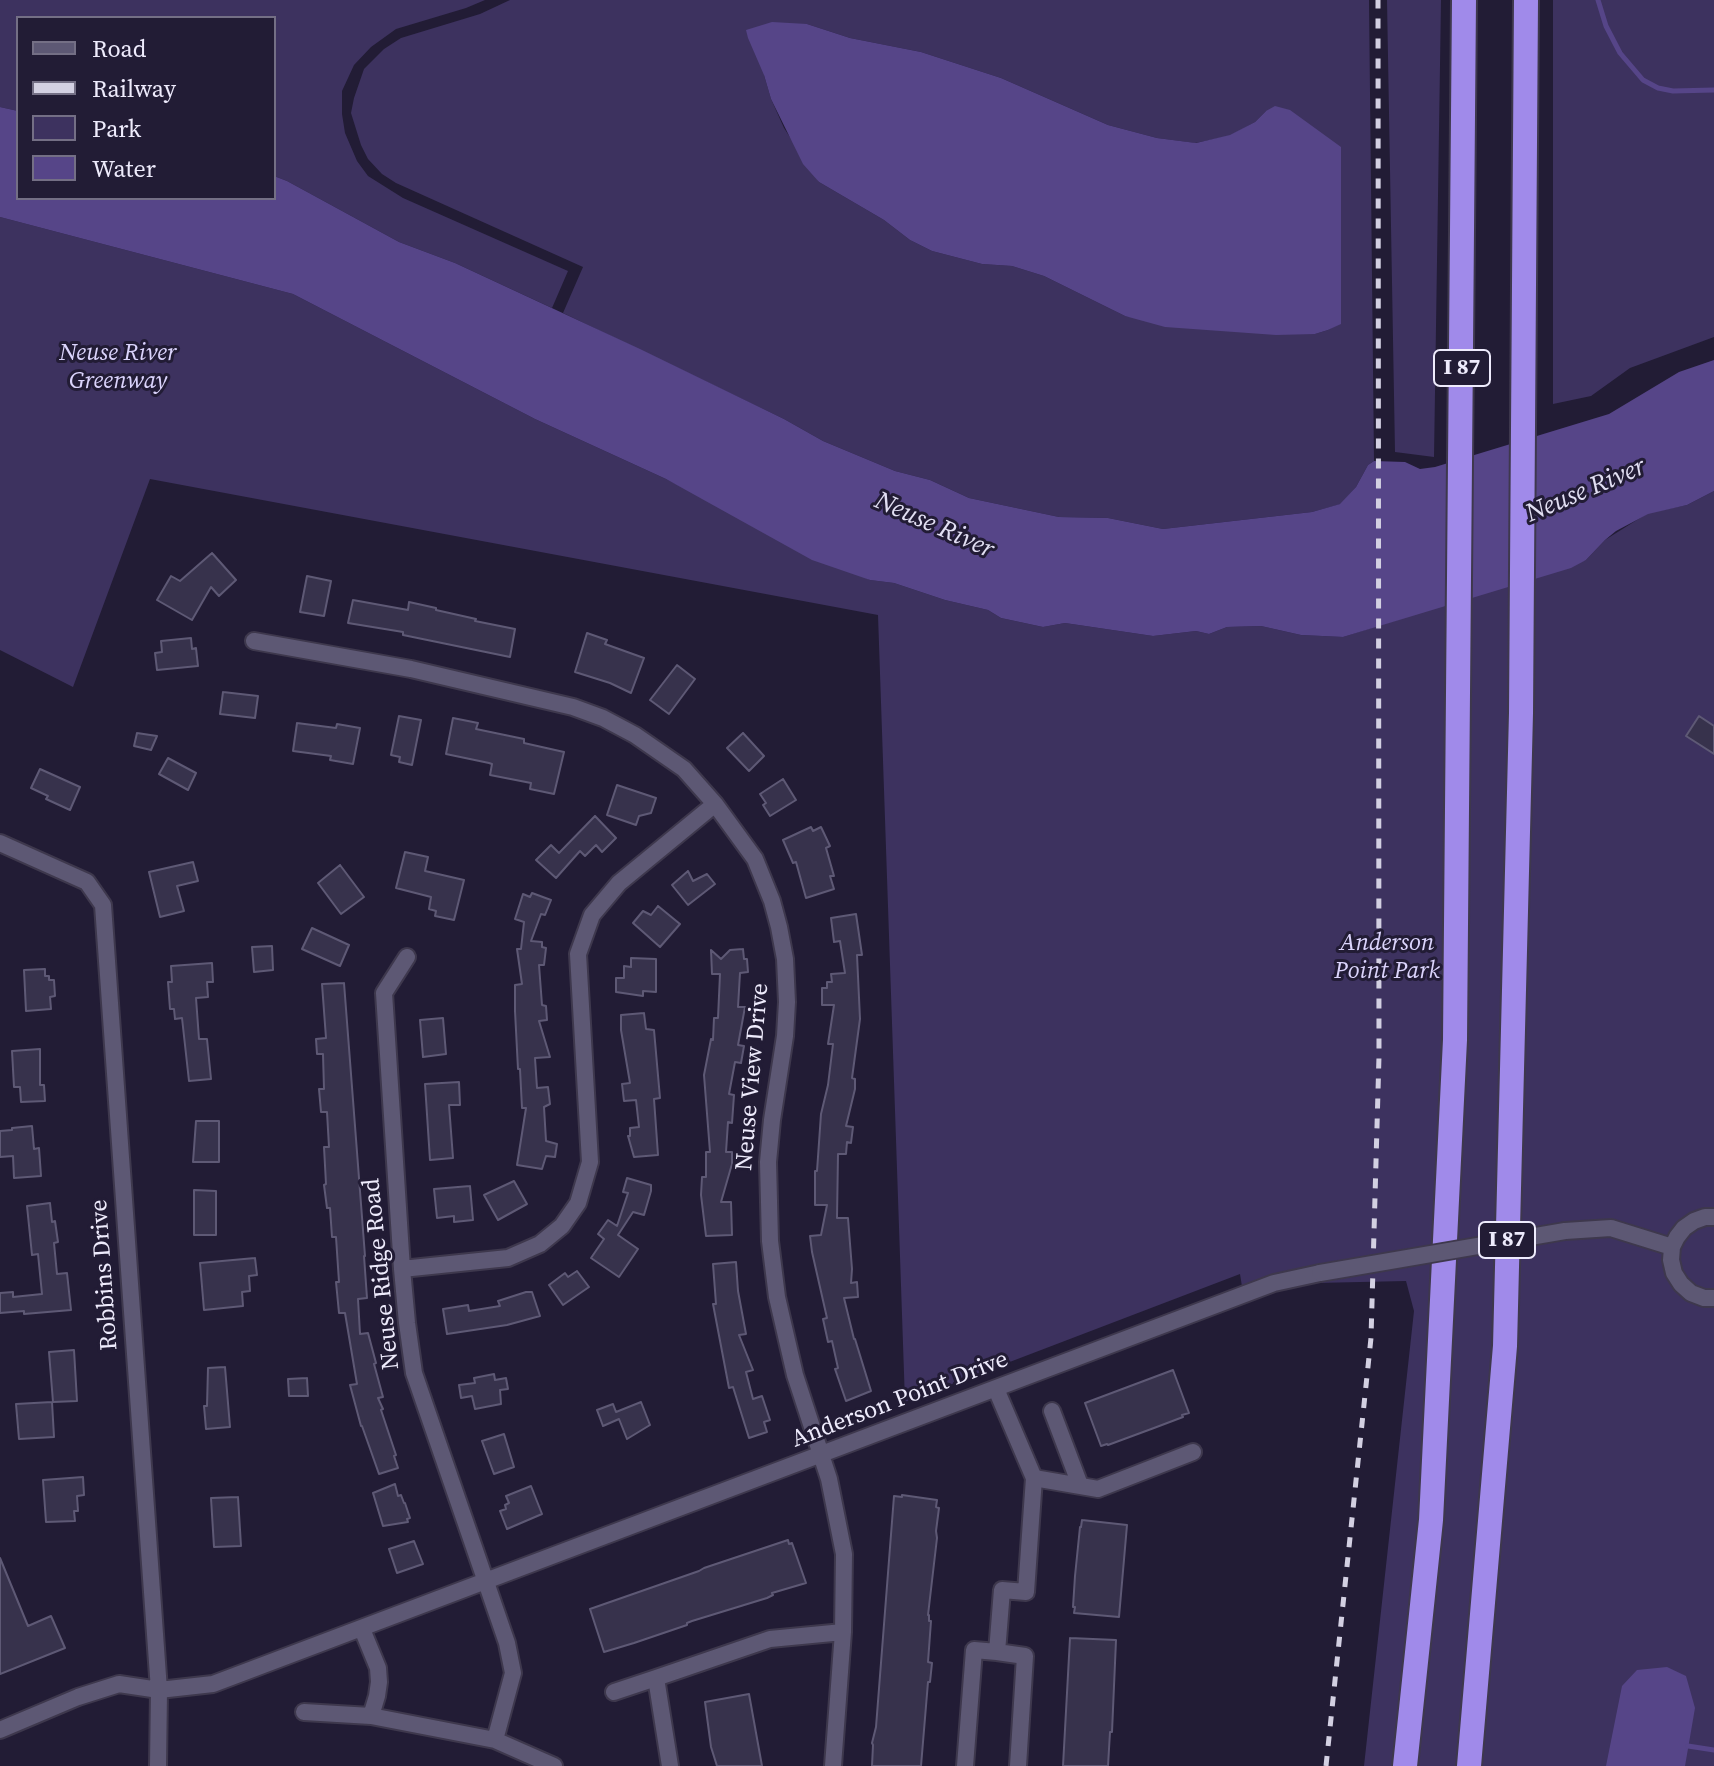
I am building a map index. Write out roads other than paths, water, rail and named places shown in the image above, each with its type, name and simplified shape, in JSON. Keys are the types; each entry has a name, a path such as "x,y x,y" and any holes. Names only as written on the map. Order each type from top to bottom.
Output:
{"highway":[{"name":"I 87","path":"1405,1766 1431,1520 1455,1040 1464,0"},
{"name":"I 87","path":"1469,1766 1505,1346 1521,713 1526,0"}],"street":[{"name":"Neuse View Drive","path":"254,641 411,669 593,714 635,735 684,769 715,804 755,859 772,901 785,959 785,1036 768,1162 770,1241 777,1297 795,1375 835,1501 844,1554 843,1632 833,1766"},
{"path":"402,1269 508,1258 540,1244 562,1226 578,1203 590,1162 578,954 592,915 619,883 715,804"},
{"name":"Robbins Drive","path":"0,843 87,882 103,905 159,1690 158,1766"},
{"name":"Neuse Ridge Road","path":"407,957 384,993 402,1269 414,1373 507,1643 513,1673 495,1740"},
{"path":"1714,1217 1694,1221 1684,1228 1672,1247 1671,1260 1674,1273 1691,1293 1714,1298"},
{"name":"Anderson Point Drive","path":"0,1730 78,1697 119,1684 159,1690 213,1684 1274,1283 1565,1231 1611,1228 1672,1247"},
{"path":"996,1389 1034,1478 1026,1592 1002,1590 997,1652"},
{"path":"1052,1411 1080,1485"},
{"path":"1034,1478 1098,1489 1193,1452"},
{"path":"362,1629 378,1668 379,1682 371,1716"},
{"path":"614,1692 770,1639 843,1632"},
{"path":"965,1766 974,1650 1025,1656 1018,1766"},
{"path":"656,1678 670,1766"},
{"path":"304,1712 371,1716 495,1740 554,1766"}],"water":[{"path":"772,22 807,24 850,38 921,52 1001,78 1108,125 1157,138 1196,143 1230,135 1255,122 1275,106 1290,110 1341,147 1341,324 1315,334 1276,335 1165,327 1125,316 1044,276 1012,266 982,264 932,251 910,240 884,220 819,182 803,164 771,99 746,30"},
{"name":"Neuse River","path":"0,107 16,111 16,200 276,200 276,177 399,242 455,263 640,349 823,441 895,471 930,480 969,498 1059,517 1108,518 1163,529 1312,512 1340,504 1374,461 1405,462 1420,469 1435,467 1609,414 1679,372 1714,360 1714,491 1687,505 1648,514 1616,531 1586,560 1571,568 1343,637 1301,635 1261,626 1227,627 1209,634 1196,631 1153,636 1065,623 1043,627 1001,618 988,610 894,583 870,580 812,560 666,479 535,419 293,294 0,217"},
{"path":"1667,1667 1686,1676 1695,1708 1685,1766 1606,1766 1622,1686 1637,1670"}],"waterway":[{"path":"1598,0 1606,26 1620,53 1643,80 1673,91 1714,90"},
{"path":"1688,1746 1714,1750"}],"railway":[{"path":"1326,1766 1371,1338 1379,1056 1378,0"}],"park label":[{"name":"Neuse River Greenway","path":"118,368"},
{"name":"Anderson Point Park","path":"1387,958"}]}
